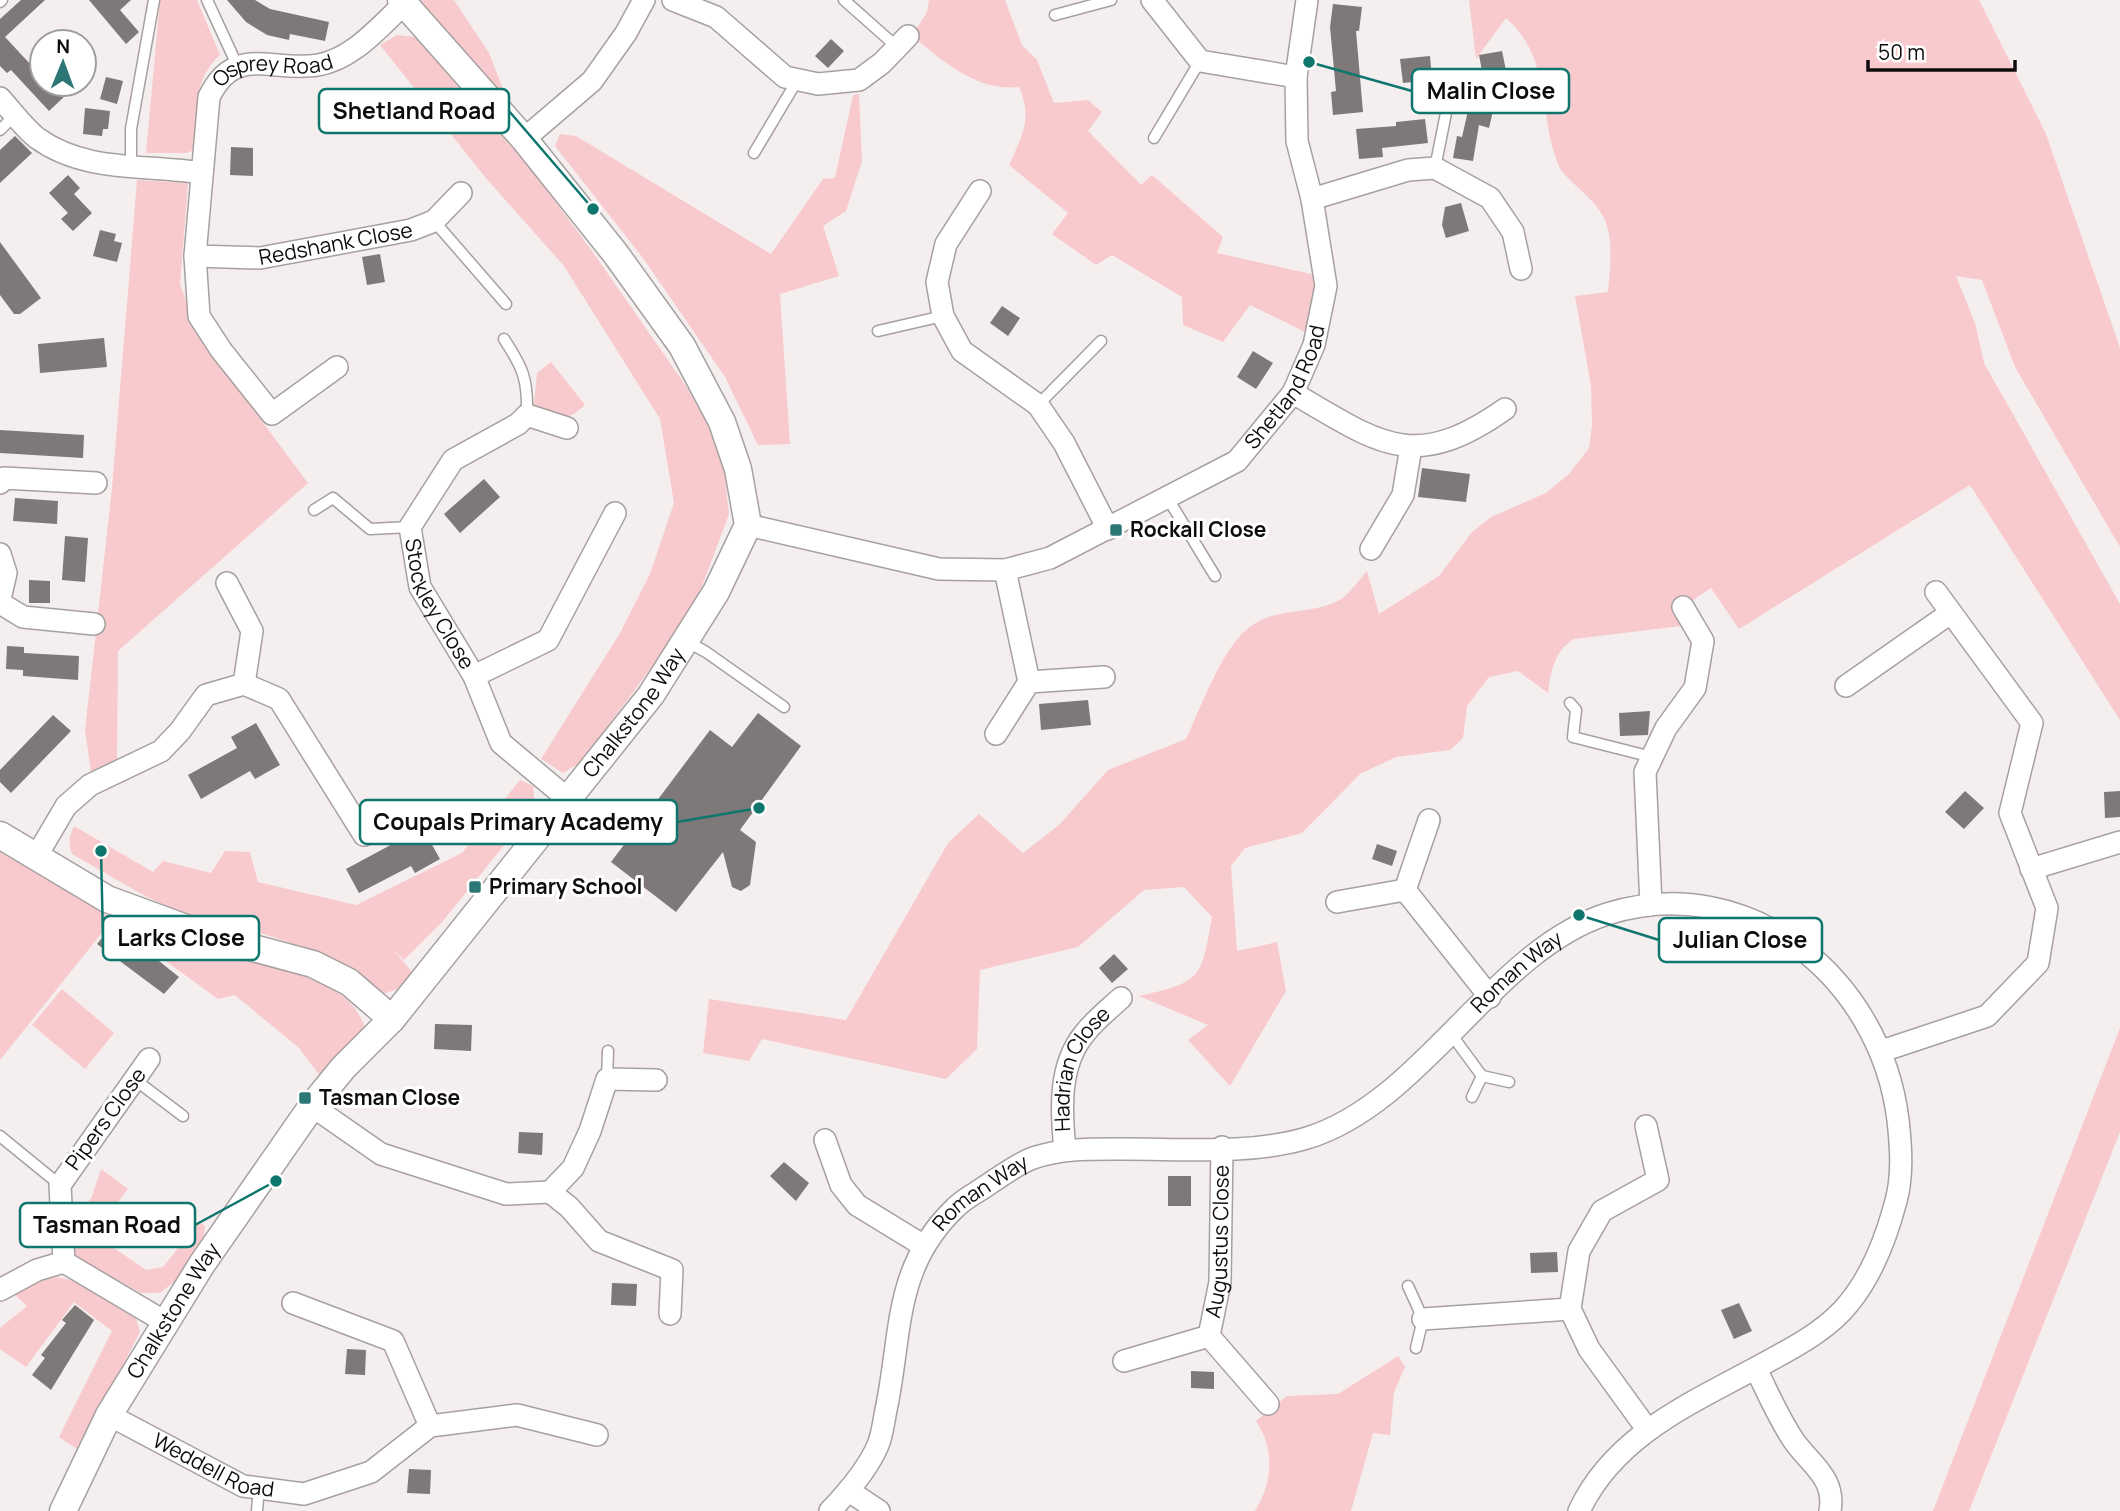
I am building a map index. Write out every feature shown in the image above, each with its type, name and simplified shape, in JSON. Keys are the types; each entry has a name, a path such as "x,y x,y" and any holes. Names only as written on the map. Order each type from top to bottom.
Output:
{"street":[{"path":"524,139 592,81 626,33 644,0"},
{"path":"673,0 716,17 785,76 818,84 859,80 902,42"},
{"path":"1152,0 1200,61 1296,77"},
{"name":"Shetland Road","path":"748,525 939,569 1005,570 1050,558 1237,461 1293,393 1314,345 1326,286 1312,199 1297,141 1296,77 1307,0"},
{"path":"403,2 524,139 615,253 682,346 722,422 738,469 748,525"},
{"name":"Osprey Road","path":"337,368 272,414 220,350 200,316 195,256 209,97 217,80 230,69 252,63 318,65 352,51 403,2"},
{"path":"0,98 35,136 65,155 102,165 202,173"},
{"path":"1312,199 1408,170 1435,169 1489,198 1513,232 1521,269"},
{"path":"980,191 946,244 937,282 943,316 962,351 1038,405 1064,443 1108,529"},
{"name":"Redshank Close","path":"195,256 260,258 332,243 371,239 435,221 461,193"},
{"path":"1293,393 1371,440 1411,447 1436,445 1472,432 1505,409"},
{"path":"527,415 567,428"},
{"name":"Stockley Close","path":"527,415 518,424 453,460 410,527 420,587 474,676 500,743 569,800"},
{"path":"1371,549 1403,495 1411,447"},
{"path":"0,482 4,478 96,483"},
{"name":"Stockley Close","path":"474,676 548,640 615,513"},
{"name":"Chalkstone Way","path":"63,1511 109,1415 165,1322 312,1107 343,1069 392,1019 651,695 716,592 748,525"},
{"path":"0,554 6,573 0,601 23,617 93,624"},
{"path":"996,734 1029,682 1005,570"},
{"path":"227,583 252,631 244,684"},
{"path":"1882,1051 1987,1016 2038,962 2047,908 2010,813 2032,723 1949,614 1936,592"},
{"path":"1651,905 1645,772 1666,728 1695,688 1703,641 1683,607"},
{"path":"1846,686 1949,614"},
{"path":"1029,682 1104,677"},
{"path":"36,857 66,806 90,785 161,751 180,731 206,695 244,684 278,699 364,835"},
{"path":"1405,890 1429,820"},
{"path":"0,835 124,905 205,935 313,964 349,982 392,1019"},
{"path":"2031,869 2120,842"},
{"path":"1337,902 1405,890"},
{"path":"1405,890 1490,997"},
{"name":"Roman Way","path":"831,1511 849,1491 879,1444 890,1387 897,1321 910,1275 924,1247 956,1206 1027,1160 1065,1150 1222,1147 1304,1139 1344,1123 1451,1034 1544,944 1606,915 1651,905 1695,904 1748,917 1798,945 1838,981 1868,1021 1882,1051 1895,1097 1902,1153 1898,1197 1880,1251 1849,1303 1807,1340 1647,1429 1605,1466 1579,1511"},
{"name":"Hadrian Close","path":"1065,1150 1061,1108 1065,1073 1083,1034 1121,998"},
{"name":"Pipers Close","path":"64,1262 60,1185 149,1059"},
{"path":"550,1192 573,1168 590,1131 607,1079 656,1080"},
{"path":"312,1107 381,1154 506,1194 550,1192 569,1207 599,1241 672,1270 670,1314"},
{"path":"1646,1126 1658,1180 1602,1211 1579,1251 1570,1309 1589,1349 1647,1429"},
{"path":"825,1140 841,1185 857,1205 924,1247"},
{"name":"Augustus Close","path":"1209,1336 1220,1282 1222,1147"},
{"path":"0,1290 37,1270 64,1262 165,1322"},
{"path":"293,1303 393,1341 430,1426 517,1415 597,1435"},
{"path":"1423,1319 1570,1309"},
{"name":"Augustus Close","path":"1124,1361 1209,1336"},
{"name":"Augustus Close","path":"1209,1336 1268,1404"},
{"path":"1756,1369 1795,1442 1821,1470 1831,1503 1830,1511"},
{"name":"Weddell Road","path":"109,1415 243,1486 304,1494 371,1472 430,1426"},
{"path":"849,1491 878,1511"}],"lane":[{"path":"131,166 131,129 153,0"},
{"path":"207,0 238,67"},
{"path":"844,0 902,42"},
{"path":"1055,15 1111,0"},
{"path":"1154,138 1200,61"},
{"path":"754,153 798,79"},
{"path":"1435,169 1452,83"},
{"path":"0,130 15,115"},
{"path":"435,221 506,304"},
{"path":"878,331 943,316"},
{"path":"503,340 523,369 528,388 527,415"},
{"path":"1038,405 1101,341"},
{"name":"Stockley Close","path":"314,510 333,498 370,529 410,527"},
{"path":"1167,498 1215,576"},
{"path":"686,641 784,707"},
{"path":"1570,703 1576,710 1573,737 1652,757"},
{"path":"1451,1034 1482,1076 1509,1082"},
{"path":"607,1079 608,1051"},
{"path":"1472,1097 1482,1076"},
{"path":"134,1079 183,1116"},
{"path":"0,1136 60,1185"},
{"path":"1408,1286 1423,1319 1416,1349"},
{"path":"257,1511 259,1488"}],"shaded area":[{"path":"160,0 197,0 220,55 211,65 201,85 195,143 192,151 186,153 146,153"},
{"path":"406,0 454,0 489,53 513,115"},
{"path":"929,0 1005,0 1022,45 1037,60 1054,103 1088,100 1102,112 1088,131 1141,185 1152,175 1223,237 1217,253 1320,276 1307,333 1250,305 1223,342 1183,325 1182,297 1112,255 1096,265 1052,234 1068,213 1009,165 1024,127 1025,108 1019,87 989,85 975,80 948,64 912,36 927,12"},
{"path":"1469,0 1979,0 2046,134 2120,348 2120,547 2015,367 1982,280 1956,276 1975,323 1984,363 2120,604 2120,720 1970,485 1739,629 1711,588 1683,607 1681,626 1574,639 1562,650 1555,662 1548,693 1518,671 1489,677 1467,706 1463,738 1450,750 1396,757 1360,774 1302,833 1245,848 1231,866 1237,951 1277,942 1286,991 1230,1086 1188,1040 1208,1025 1139,996 1187,981 1201,966 1212,917 1184,887 1144,890 1078,947 980,970 977,1049 946,1079 762,1039 749,1061 703,1053 709,999 846,1020 948,843 979,814 1023,853 1059,825 1108,770 1186,739 1223,660 1243,633 1254,624 1265,618 1335,602 1345,596 1367,571 1379,614 1439,576 1472,532 1491,517 1546,493 1569,474 1589,448 1592,425 1591,386 1575,296 1608,292 1610,255 1607,226 1599,210 1559,166 1552,147 1538,70 1521,35 1506,18 1476,59"},
{"path":"397,35 415,37 530,168 592,251 686,386 722,451 729,514 698,597 651,668 581,762 563,773 541,759 620,633 650,574 674,503 660,419 564,266 485,177 380,45"},
{"path":"859,94 862,161 846,211 823,226 839,276 780,294 790,444 758,445 725,377 643,258 555,146 560,134 576,136 771,254 823,179 835,178 853,95"},
{"path":"137,180 188,183 180,284 200,338 308,483 118,651 117,760 91,772 85,730 112,488"},
{"path":"551,362 585,405 568,416 557,417 537,411 534,404 537,373"},
{"path":"520,780 533,786 535,807 443,921 404,960 391,947 414,974 403,987 383,994 368,987 343,967 315,951 264,934 205,924 145,896 72,854 70,846 74,826 153,872 163,861 211,873 225,851 250,852 258,882 356,905 462,853"},
{"path":"0,852 113,919 0,1060"},
{"path":"121,916 315,978 341,994 355,1008 365,1027 357,1044 324,1081 299,1048 235,995 218,999 113,923"},
{"path":"62,989 114,1033 85,1069 32,1025"},
{"path":"2120,1028 2120,1132 1969,1511 1933,1511"},
{"path":"101,1169 128,1189 99,1226 98,1237 146,1270 163,1267 199,1222 205,1226 203,1242 175,1281 160,1293 141,1293 77,1258 72,1246 72,1229 92,1196"},
{"path":"57,1277 93,1285 134,1311 140,1332 78,1450 59,1437 112,1331 74,1302 26,1367 0,1349 0,1328 27,1306 12,1292 37,1281"},
{"path":"1398,1356 1405,1367 1394,1392 1390,1435 1373,1433 1351,1511 1255,1511 1265,1489 1269,1466 1266,1443 1256,1421 1287,1396 1338,1394"}],"building":[{"path":"21,0 45,0 5,37 28,62 28,88 11,70 7,73 0,66 0,19"},
{"path":"89,0 131,0 120,10 139,32 126,44"},
{"path":"227,0 255,0 270,9 329,22 325,41 290,34 289,40 267,35 246,22"},
{"path":"1333,4 1362,7 1359,31 1356,31 1363,112 1333,115 1331,92 1336,91 1330,27"},
{"path":"831,39 844,51 828,68 815,56"},
{"path":"1502,51 1508,80 1500,81 1489,128 1479,125 1473,161 1453,158 1457,136 1462,137 1472,93 1487,97 1479,55"},
{"path":"1430,56 1432,80 1403,83 1400,59"},
{"path":"106,77 123,81 117,104 100,99"},
{"path":"37,98 63,98 49,111"},
{"path":"85,108 110,111 108,129 103,129 102,136 83,134"},
{"path":"1425,119 1428,143 1382,148 1383,157 1359,159 1356,129 1396,126 1396,122"},
{"path":"15,136 32,153 0,183 0,150"},
{"path":"231,147 253,148 253,176 230,175"},
{"path":"68,175 80,188 74,194 92,213 73,231 61,219 68,213 49,193"},
{"path":"1461,203 1469,231 1446,238 1442,225 1445,207"},
{"path":"100,230 116,234 114,241 122,243 117,262 93,256"},
{"path":"0,242 41,298 20,314 14,314 0,295"},
{"path":"380,254 385,282 367,285 362,257"},
{"path":"1002,306 1020,318 1008,336 990,323"},
{"path":"104,338 107,367 40,373 38,344"},
{"path":"1253,351 1273,363 1256,389 1237,377"},
{"path":"0,430 84,435 83,458 0,453"},
{"path":"1422,468 1470,474 1466,502 1418,497"},
{"path":"484,479 500,497 460,533 444,514"},
{"path":"15,498 58,501 57,524 13,521"},
{"path":"65,536 88,538 85,582 62,580"},
{"path":"29,580 50,581 50,603 29,603"},
{"path":"7,646 24,647 24,653 79,656 78,680 23,676 23,670 6,669"},
{"path":"1088,700 1091,725 1041,730 1039,704"},
{"path":"1650,711 1648,735 1620,736 1619,713"},
{"path":"758,713 801,746 740,830 756,842 750,885 741,891 732,887 723,852 676,912 611,862 710,730 732,747"},
{"path":"53,715 71,731 11,793 0,782 0,770"},
{"path":"256,723 280,765 255,779 250,771 201,799 188,775 237,748 231,737"},
{"path":"1965,791 1984,808 1964,829 1945,812"},
{"path":"2120,791 2120,817 2105,818 2104,792"},
{"path":"417,818 440,859 415,873 411,866 359,893 346,869 398,841 393,831"},
{"path":"1377,844 1397,851 1392,866 1372,859"},
{"path":"110,928 136,948 139,945 179,977 164,994 97,944"},
{"path":"1114,954 1128,969 1112,983 1099,968"},
{"path":"435,1024 472,1025 471,1051 434,1049"},
{"path":"519,1132 543,1133 542,1155 518,1153"},
{"path":"784,1162 809,1183 796,1201 770,1176"},
{"path":"1168,1176 1191,1176 1191,1206 1168,1206"},
{"path":"1557,1252 1558,1272 1531,1273 1530,1253"},
{"path":"612,1283 637,1284 636,1306 611,1305"},
{"path":"1739,1303 1752,1331 1734,1339 1721,1310"},
{"path":"75,1305 94,1320 51,1390 32,1375 45,1358 41,1355 66,1323 62,1320"},
{"path":"347,1349 366,1350 365,1375 345,1374"},
{"path":"1191,1371 1214,1372 1214,1389 1191,1388"},
{"path":"409,1469 431,1470 430,1494 407,1493"}],"place":[{"name":"Malin Close","path":"1309,62"},
{"name":"Shetland Road","path":"593,209"},
{"name":"Rockall Close","path":"1116,530"},
{"name":"Coupals Primary Academy","path":"759,808"},
{"name":"Larks Close","path":"101,851"},
{"name":"Primary School","path":"475,887"},
{"name":"Julian Close","path":"1579,915"},
{"name":"Tasman Close","path":"305,1098"},
{"name":"Tasman Road","path":"276,1181"}]}
